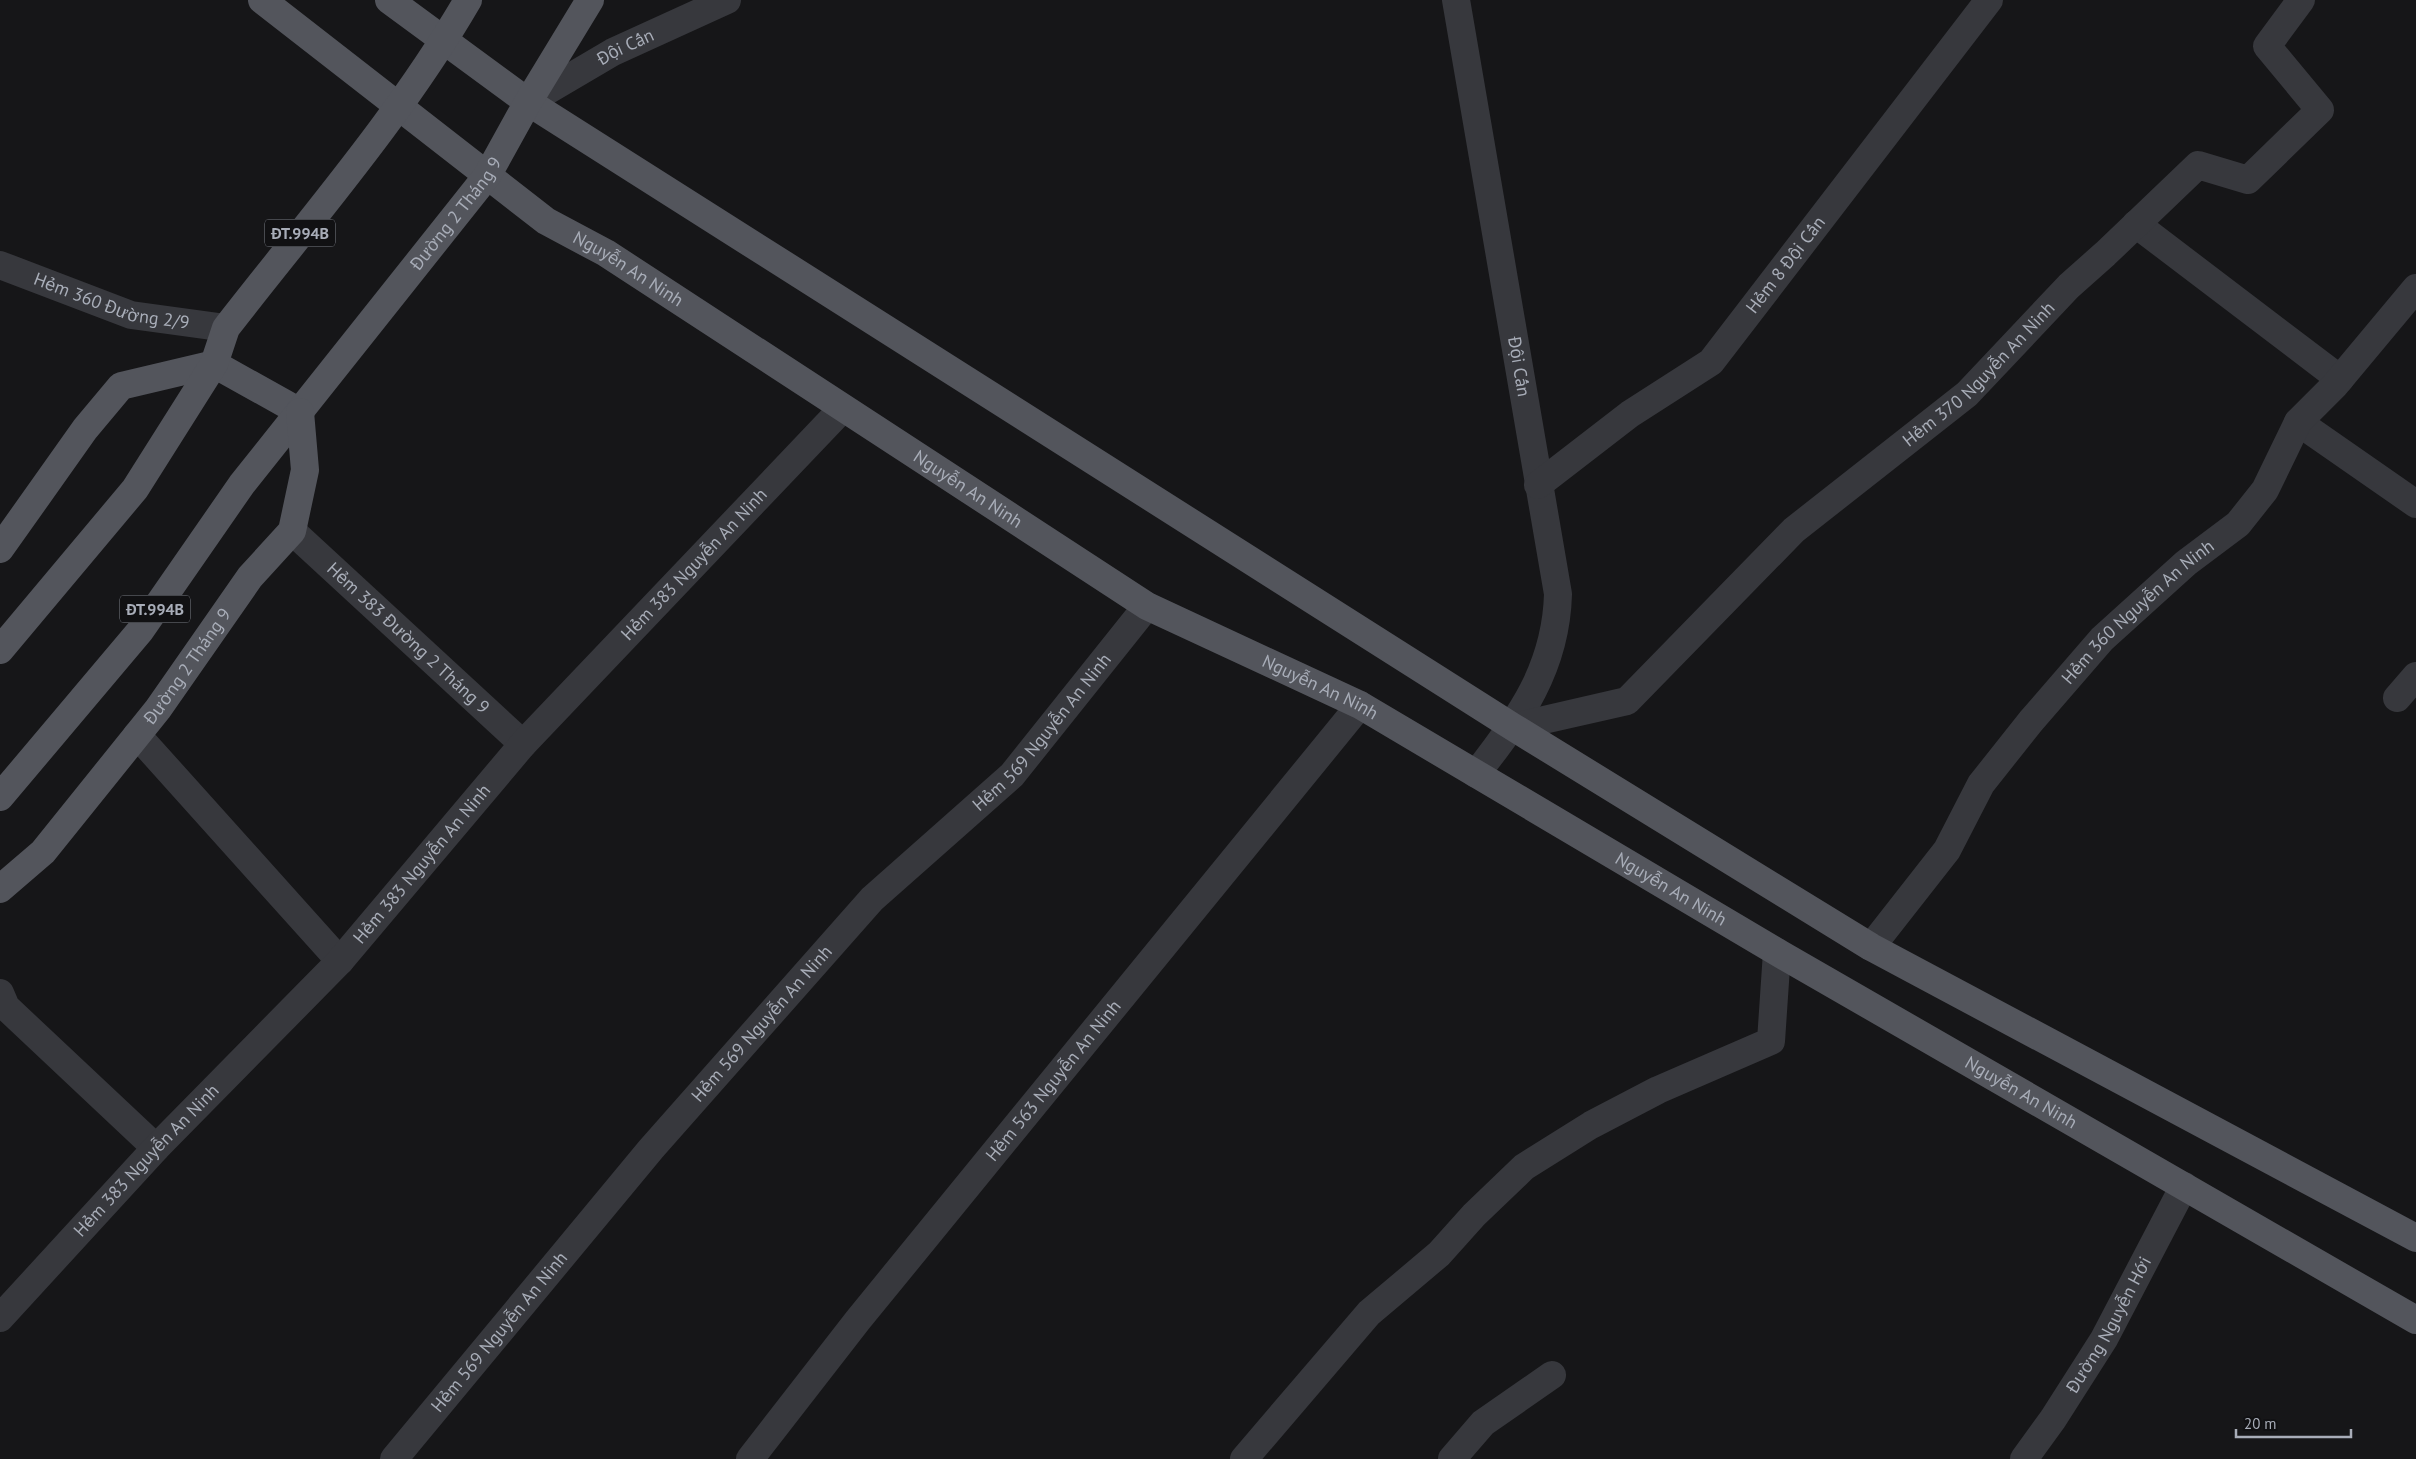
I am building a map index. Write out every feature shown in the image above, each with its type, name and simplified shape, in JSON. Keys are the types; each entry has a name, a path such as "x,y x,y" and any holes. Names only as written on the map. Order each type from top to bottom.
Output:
{"main road":[{"name":"Nguyễn An Ninh","path":"262,0 397,108 546,221 606,253 1147,606 1360,705 1777,952 2416,1320"},
{"path":"388,0 528,102 1514,727 1871,947 2416,1238"},
{"name":"ĐT.994B","path":"0,650 135,489 214,364 226,328 397,108 444,42 468,0"},
{"name":"Đường 2 Tháng 9","path":"0,798 140,631 242,484 487,176 528,102 590,0"},
{"path":"0,549 85,429 121,386 214,364 300,412 305,470 292,531"},
{"name":"Đường 2 Tháng 9","path":"0,889 42,852 158,710 250,577 292,531"}],"street":[{"name":"Đội Cấn","path":"528,102 613,52 727,0"},
{"name":"Đội Cấn","path":"1456,0 1558,594 1558,618 1546,664 1514,727 1476,774"},
{"name":"Hẻm 8 Đội Cấn","path":"1538,485 1630,414 1711,362 1989,0"},
{"name":"Hẻm 370 Nguyễn An Ninh","path":"1514,727 1627,701 1794,530 1967,394 2069,286 2198,165 2248,180 2320,110 2267,46 2301,0"},
{"path":"2136,224 2340,379"},
{"name":"Hẻm 360 Đường 2/9","path":"0,265 131,315 226,328"},
{"name":"Hẻm 360 Nguyễn An Ninh","path":"1871,947 1946,850 1981,784 2031,721 2102,639 2186,563 2238,524 2264,490 2298,422 2340,379 2416,288"},
{"name":"Hẻm 383 Nguyễn An Ninh","path":"0,1318 156,1148 340,961 523,744 843,408"},
{"path":"2298,422 2416,504"},
{"name":"Hẻm 383 Đường 2 Tháng 9","path":"292,531 523,744"},
{"name":"Hẻm 569 Nguyễn An Ninh","path":"394,1459 652,1149 852,921 872,899 1012,775 1147,606"},
{"path":"2397,698 2416,676"},
{"name":"Hẻm 563 Nguyễn An Ninh","path":"750,1459 864,1313 1360,705"},
{"path":"137,735 340,961"},
{"path":"1244,1459 1368,1314 1439,1254 1474,1215 1524,1167 1591,1125 1641,1099 1771,1041 1777,952"},
{"path":"0,993 6,1006 156,1148"},
{"name":"Đường Nguyễn Hới","path":"2024,1459 2053,1419 2104,1339 2184,1186"},
{"path":"1452,1459 1483,1423 1552,1375"}]}
